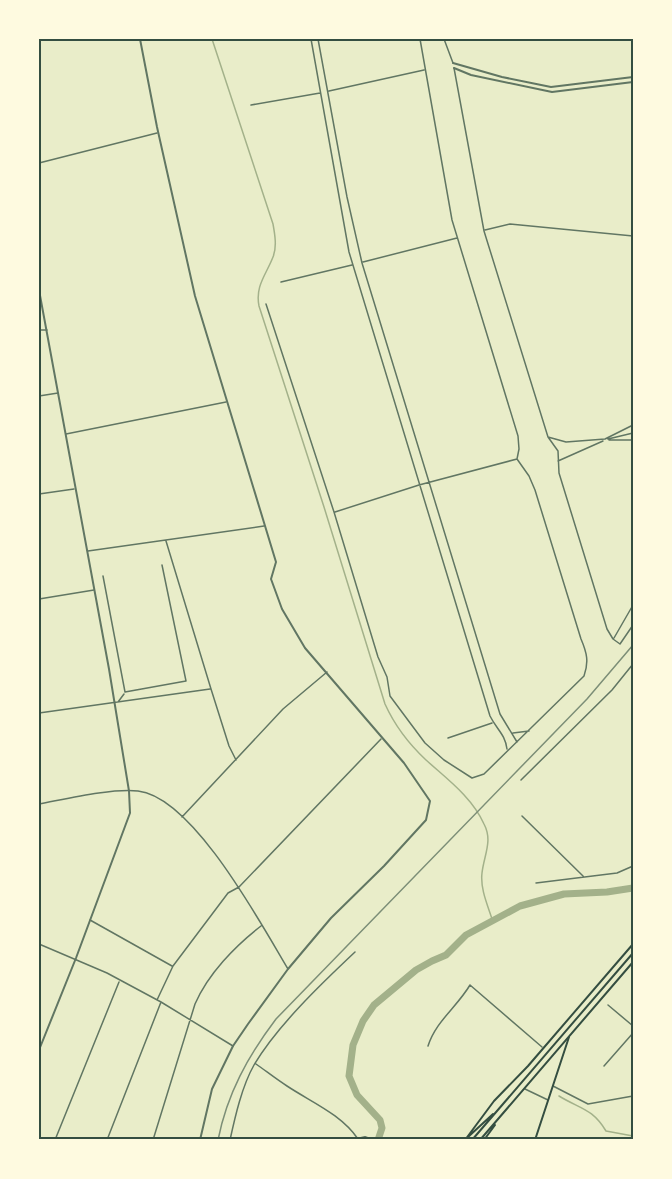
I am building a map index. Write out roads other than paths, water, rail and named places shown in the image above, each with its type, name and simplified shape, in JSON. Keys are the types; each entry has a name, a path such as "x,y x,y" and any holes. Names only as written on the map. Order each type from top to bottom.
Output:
{"main road":[{"path":"465,1140 494,1101 633,944"},
{"path":"472,1140 633,953"},
{"path":"482,1140 633,962"},
{"path":"535,1140 570,1035"},
{"path":"465,1140 501,1106"}],"street":[{"path":"140,39 158,132 195,296 266,526 276,562 271,579 282,609 305,648 382,738 430,801 426,820 384,866 331,918 288,969 233,1046 212,1089 200,1140"},
{"path":"311,39 353,265 493,722 506,738 508,750"},
{"path":"318,39 347,197 362,263 500,714 517,743"},
{"path":"266,304 334,512 378,657 387,677 390,696 424,743 451,765 472,778 484,774 584,676 587,667 587,653 535,490 529,476 517,459 518,436 452,220 420,39"},
{"path":"444,39 453,63 484,231 548,437 558,451 559,473 607,630 620,644 633,625"},
{"path":"453,63 502,77 551,87 633,77"},
{"path":"454,68 471,75 552,92 633,82"},
{"path":"328,91 425,70"},
{"path":"251,105 321,93"},
{"path":"39,163 158,132"},
{"path":"484,231 510,224 633,236"},
{"path":"362,263 457,238"},
{"path":"281,282 353,265"},
{"path":"39,290 116,703 129,791 129,813 76,958 39,1050"},
{"path":"39,330 47,330"},
{"path":"39,396 58,393"},
{"path":"65,434 228,401"},
{"path":"558,461 633,425"},
{"path":"605,440 633,433"},
{"path":"548,437 566,442 633,440"},
{"path":"334,512 419,485 517,459"},
{"path":"39,494 75,489"},
{"path":"87,551 266,526"},
{"path":"165,541 229,746 236,760"},
{"path":"116,703 125,692 186,681 162,565"},
{"path":"103,576 125,692"},
{"path":"39,599 94,590"},
{"path":"613,639 633,605"},
{"path":"521,780 612,690 633,664"},
{"path":"182,817 283,709 327,672"},
{"path":"39,713 211,689"},
{"path":"448,738 493,722"},
{"path":"511,733 530,730"},
{"path":"157,1000 173,966 228,893 239,887 382,738"},
{"path":"39,804 129,791 149,793 165,803 182,817 209,847 239,887 288,969"},
{"path":"522,816 583,876"},
{"path":"536,883 616,873 633,866"},
{"path":"90,920 173,966"},
{"path":"153,1140 202,988 228,957 262,926"},
{"path":"39,944 76,958 161,1002 233,1046"},
{"path":"230,1140 235,1116 255,1063 270,1042 323,982 355,952"},
{"path":"55,1140 119,981"},
{"path":"428,1046 442,1018 462,999 470,985 543,1048"},
{"path":"107,1140 161,1002"},
{"path":"608,1005 633,1026"},
{"path":"604,1066 633,1032"},
{"path":"255,1063 332,1114 352,1130 358,1139"},
{"path":"552,1085 588,1104 633,1096"},
{"path":"524,1088 548,1100"},
{"path":"352,1140 365,1137 373,1140"}],"waterway":[{"path":"212,39 274,228 274,253 260,286 259,306 385,704 408,741 466,797 479,814 487,830 488,842 482,885 493,922"},
{"path":"378,1140 382,1128 380,1120 357,1095 349,1076 353,1045 363,1021 374,1005 416,970 446,955 466,935 520,906 564,894 633,888"},
{"path":"559,1096 591,1113 606,1131 633,1136"}],"railway":[{"path":"218,1140 227,1107 240,1076 256,1047 276,1019 587,699 633,645"}]}
